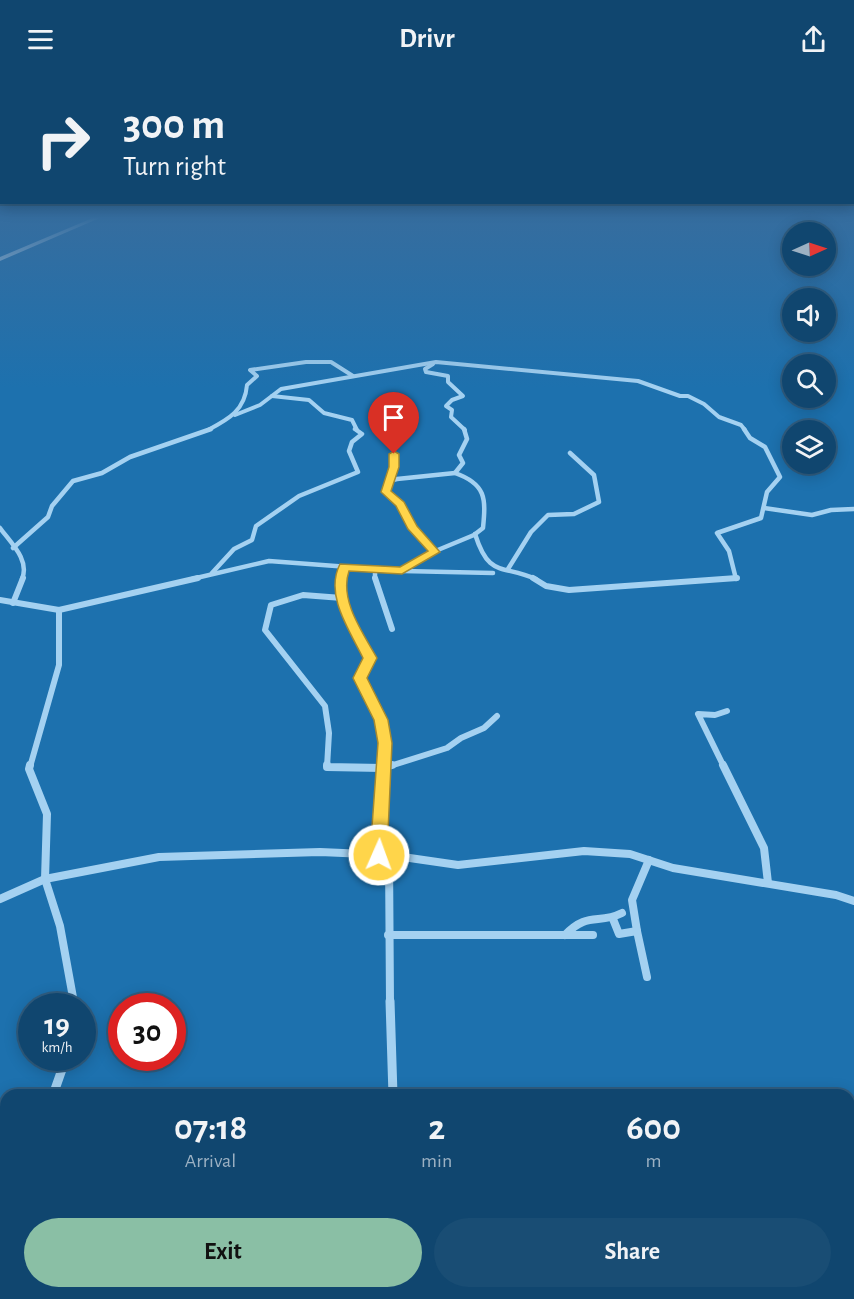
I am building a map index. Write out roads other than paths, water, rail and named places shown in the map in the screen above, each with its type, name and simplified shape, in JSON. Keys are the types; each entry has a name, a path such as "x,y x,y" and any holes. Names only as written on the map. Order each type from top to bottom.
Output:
{"street":[{"path":"236,415 246,398 247,385 257,376 250,370 306,362 331,362 353,376"},
{"path":"389,481 403,476 442,475 455,472 463,463 459,455 467,446 468,437 460,424 451,417 452,410 446,406 463,396 448,382 448,376 426,372 425,369 436,362"},
{"path":"13,548 48,517 52,506 73,481 102,473 130,457 205,432 293,386 436,362 638,381 680,396 688,396 719,417 741,425 750,438 765,447 769,458 776,464 780,477 767,492 761,518 717,534 729,551 737,579 569,590 546,586 535,578 493,566 482,556 475,534"},
{"path":"212,573 228,553 241,543 252,540 256,526 299,496 358,472 349,451 352,442 362,434 355,429 352,420 324,412 309,400 272,396"},
{"path":"508,569 531,532 548,515 574,514 599,502 594,475 570,453"},
{"path":"394,454 394,467 386,492 401,504 412,527 435,552"},
{"path":"402,571 483,528 486,500 472,479 455,472"},
{"path":"764,508 812,516 831,510 854,509"},
{"path":"0,528 22,558 26,570 13,603"},
{"path":"0,600 59,610 269,561 402,571 493,573"},
{"path":"345,567 340,579 342,598 370,658 360,678 381,720 385,743 379,855"},
{"path":"375,569 375,580 392,629"},
{"path":"342,598 303,595 271,605 265,630 325,705 329,733 327,767 382,768 447,748 461,738 484,728 497,716"},
{"path":"59,610 59,665 29,770 47,814 45,879 60,926 73,993"},
{"path":"727,711 715,715 698,714 764,848 768,883"},
{"path":"0,899 45,879 159,857 320,852 389,855 458,865 584,851 630,854 673,868 836,895 854,901"},
{"path":"389,855 388,935 393,1089"},
{"path":"647,977 632,900 649,860"},
{"path":"565,935 576,922 590,917 613,919 622,913"},
{"path":"613,919 619,934 637,931"},
{"path":"388,935 593,935"},
{"path":"55,1089 61,1071"}]}
